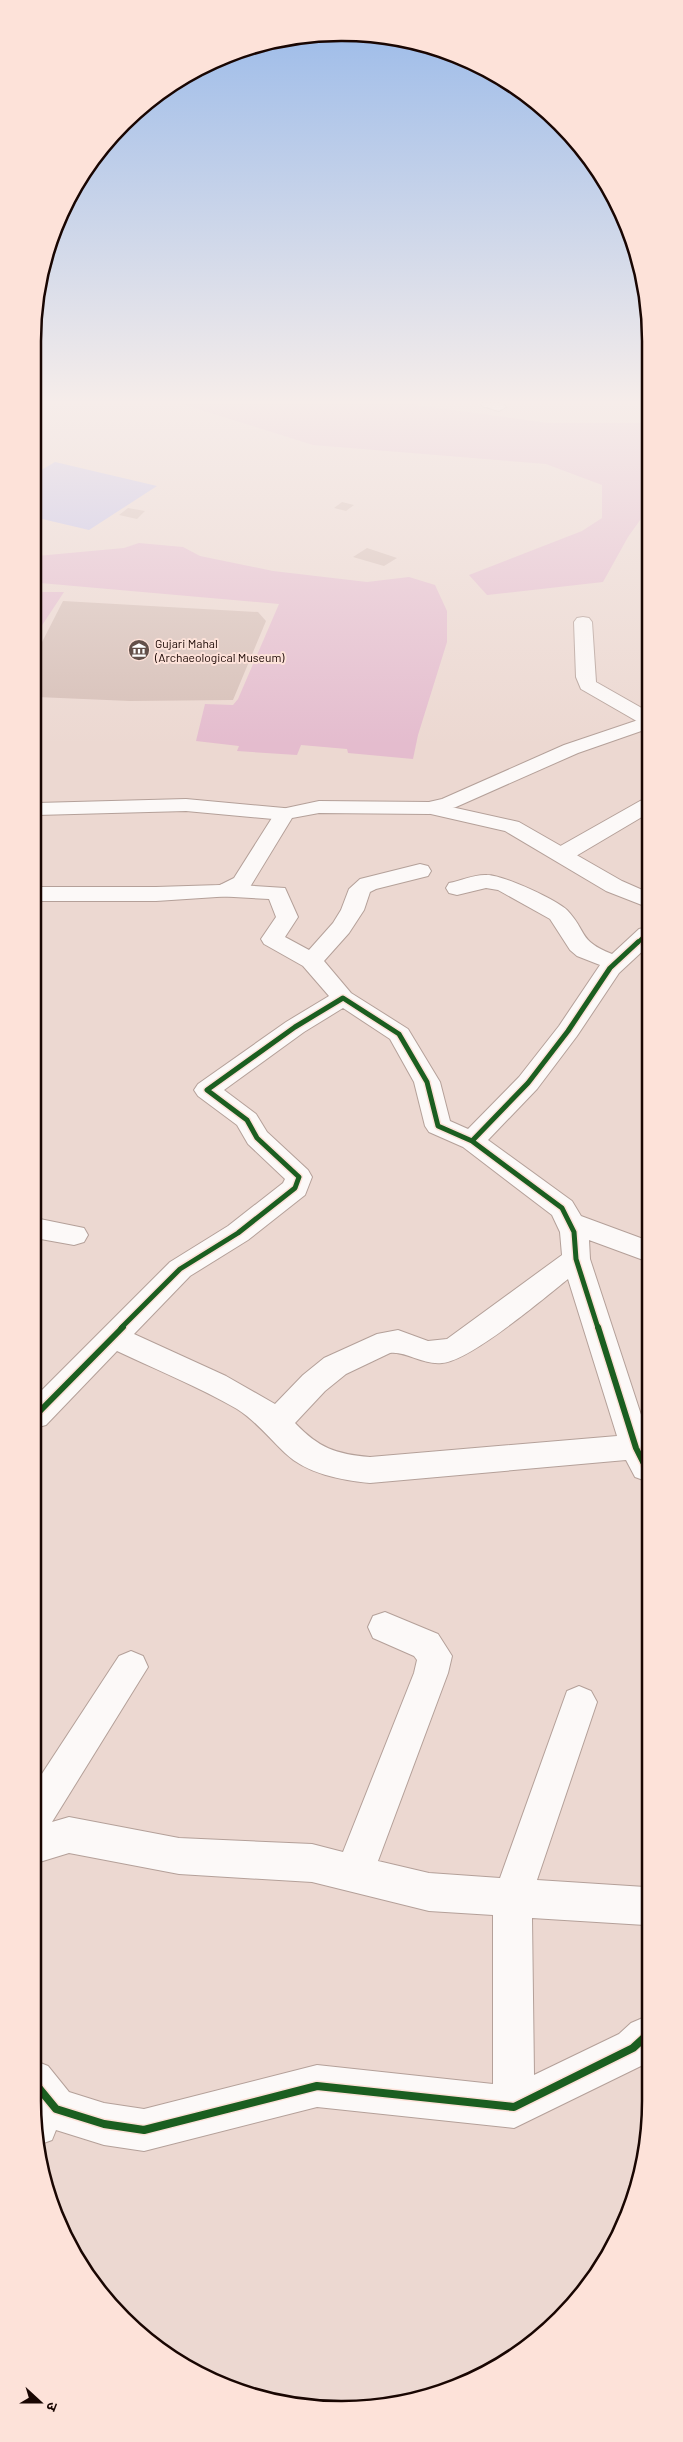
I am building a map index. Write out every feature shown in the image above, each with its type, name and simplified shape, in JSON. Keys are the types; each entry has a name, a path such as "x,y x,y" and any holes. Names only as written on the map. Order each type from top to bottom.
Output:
{"street":[{"path":"583,622 588,685 642,718"},
{"path":"429,808 449,803 571,749 642,723"},
{"path":"41,809 186,805 284,814 306,808 319,807 429,808 512,826 563,854 614,886 642,898"},
{"path":"563,854 642,808"},
{"path":"224,891 242,882 284,814"},
{"path":"311,961 340,931 357,902 360,889 368,884 420,871"},
{"path":"457,888 486,881 505,885 558,914 578,945 585,951 615,963"},
{"path":"41,894 165,894 224,891 277,893 287,917 272,939 311,961 343,998 399,1034 428,1082 438,1126 472,1141 562,1208 572,1223 576,1235 576,1260 642,1451"},
{"path":"472,1141 528,1083 615,963 642,939"},
{"path":"41,1410 180,1269 238,1233 295,1188 299,1177 258,1138 247,1120 207,1090 295,1027 343,998"},
{"path":"572,1223 642,1249"},
{"path":"41,1229 74,1235"},
{"path":"276,1422 314,1383 335,1366 387,1342 398,1341 426,1352 444,1352 457,1347 576,1260"},
{"path":"114,1337 249,1402 276,1422 298,1446 320,1459 346,1468 370,1470 642,1454"},
{"path":"354,1873 431,1673 435,1656 426,1645 385,1627"},
{"path":"41,1807 131,1667"},
{"path":"514,2107 512,1897 580,1702"},
{"path":"41,1844 69,1835 179,1856 312,1863 429,1892 642,1906"},
{"path":"41,2103 104,2124 144,2130 317,2086 514,2107 633,2048 642,2040"}],"shaded area":[{"path":"642,517 628,537 603,582 487,595 469,575 582,531 602,518"},
{"path":"139,543 183,547 200,556 273,571 367,582 409,577 435,585 447,611 447,642 418,735 413,759 348,753 347,749 301,745 297,755 237,751 239,746 196,741 205,704 233,705 238,699 279,604 41,583 41,556 124,548"},
{"path":"41,592 64,592 41,627"}],"water":[{"path":"41,517 109,517 89,530 41,519"}],"building":[{"path":"367,548 397,558 384,566 353,557"},
{"path":"63,601 258,612 266,621 233,700 130,701 41,697 41,644"}],"cycle path":[{"path":"642,939 610,968 568,1031 528,1083 472,1141 562,1208 570,1221 575,1238 576,1259 636,1448 642,1460"},
{"path":"41,1410 180,1269 238,1233 295,1188 299,1177 257,1138 247,1120 207,1090 295,1027 343,998 399,1034 427,1082 438,1126 472,1141"},
{"path":"41,2091 56,2109 104,2124 144,2130 317,2086 514,2107 633,2048 642,2040"}],"place":[{"name":"Gujari Mahal (Archaeological Museum)","path":"139,650"}]}
